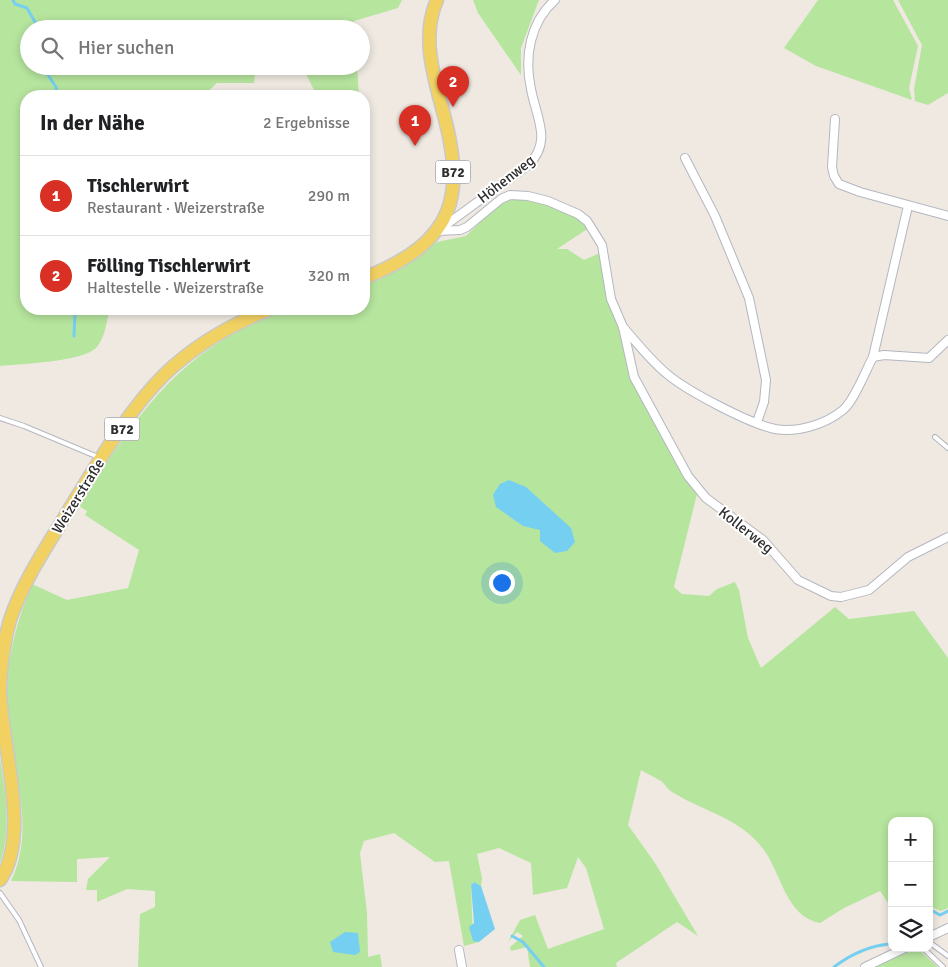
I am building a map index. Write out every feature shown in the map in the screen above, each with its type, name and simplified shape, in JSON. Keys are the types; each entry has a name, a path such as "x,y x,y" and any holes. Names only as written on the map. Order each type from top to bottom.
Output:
{"main road":[{"name":"B72","path":"370,276 391,267 417,252 438,232 453,188 453,171 446,125 433,76 429,47 430,19 437,0"},
{"name":"Weizerstraße","path":"5,622 28,577 101,458 164,375 211,339 256,315"},
{"name":"B72","path":"0,880 10,858 14,827 0,689 5,622"}],"street":[{"name":"Höhenweg","path":"438,232 528,165 538,154 542,132 531,90 530,49 533,31 542,13 555,0"},
{"path":"835,118 832,166 834,176 839,184 848,189 948,216"},
{"path":"684,158 715,216 749,298 766,380 764,402 757,422"},
{"name":"Kollerweg","path":"438,232 460,230 467,227 498,201 510,195 537,198 578,214 590,224 601,242 611,300 623,327 630,366 639,388 688,476 706,498 763,540 798,580 831,596 842,597 869,590 908,558 948,537"},
{"name":"Kollerweg","path":"623,327 658,366 679,383 721,406 776,429 804,428 826,422 845,409 873,357 876,336 908,206"},
{"path":"873,357 884,355 929,358 948,340"},
{"path":"933,935 948,928"},
{"path":"459,950 462,967"},
{"path":"865,967 897,952"}],"lane":[{"path":"0,418 101,458"},
{"path":"935,437 948,448"},
{"path":"0,893 19,920 41,967"},
{"path":"933,945 948,956"},
{"path":"927,952 942,965 948,967"}],"green space":[{"path":"0,0 402,0 398,8 357,20 20,20 20,75 255,75 254,83 217,83 209,90 20,90 20,315 108,315 101,340 96,348 88,353 50,362 0,366"},
{"path":"473,0 539,0 521,48 521,75 478,13"},
{"path":"818,0 893,0 918,46 909,88 912,100 816,66 784,48"},
{"path":"898,0 948,0 948,93 928,105 915,101 914,89 922,45"},
{"path":"306,75 358,75 359,90 314,90"},
{"path":"511,198 532,201 564,210 573,214 589,228 557,249 567,249 584,260 600,253 610,306 618,325 632,378 664,441 697,494 674,587 682,594 709,596 717,589 735,582 739,590 748,638 761,668 835,607 849,619 914,611 948,658 948,908 941,911 933,908 933,817 888,817 888,903 880,891 844,908 820,923 809,919 799,912 792,903 770,859 755,839 721,816 672,792 661,781 641,770 628,825 655,863 698,936 677,922 616,963 617,967 530,967 527,947 511,951 510,947 523,936 517,932 508,942 520,920 535,915 548,949 604,929 586,868 578,857 567,888 533,895 531,863 499,848 477,854 482,878 481,886 474,882 471,885 473,940 479,942 464,946 449,861 435,862 394,833 364,841 360,853 367,913 368,957 380,954 382,967 138,967 140,914 155,907 155,891 127,889 97,902 97,890 86,890 88,879 110,857 77,859 77,882 11,881 19,860 22,838 20,793 7,702 8,671 13,642 32,584 67,600 128,588 139,550 85,515 87,511 79,506 113,454 148,406 168,384 190,363 214,345 271,315 370,315 370,282 404,267 437,242 466,236 500,203","holes":["526,487 542,503 540,541 540,530"]},
{"path":"0,758 7,824 4,850 0,863"},
{"path":"897,952 921,952 938,967 865,967"}],"water":[{"path":"509,480 526,487 571,528 575,542 567,551 555,553 540,541 540,530 523,526 496,507 493,495 500,484"},
{"path":"474,882 481,886 495,929 479,942 473,941 469,927 474,923 471,885"},
{"path":"345,932 358,933 360,952 355,955 333,952 330,942"}],"waterway":[{"path":"13,0 15,4 27,8 34,20"},
{"path":"48,75 56,90"},
{"path":"74,336 75,315"},
{"path":"933,911 940,915 948,911"},
{"path":"512,936 523,942 544,967"},
{"path":"834,967 860,952 888,944"}],"place":[{"name":"Fölling Tischlerwirt","path":"453,107"},
{"name":"Tischlerwirt","path":"415,146"}]}
